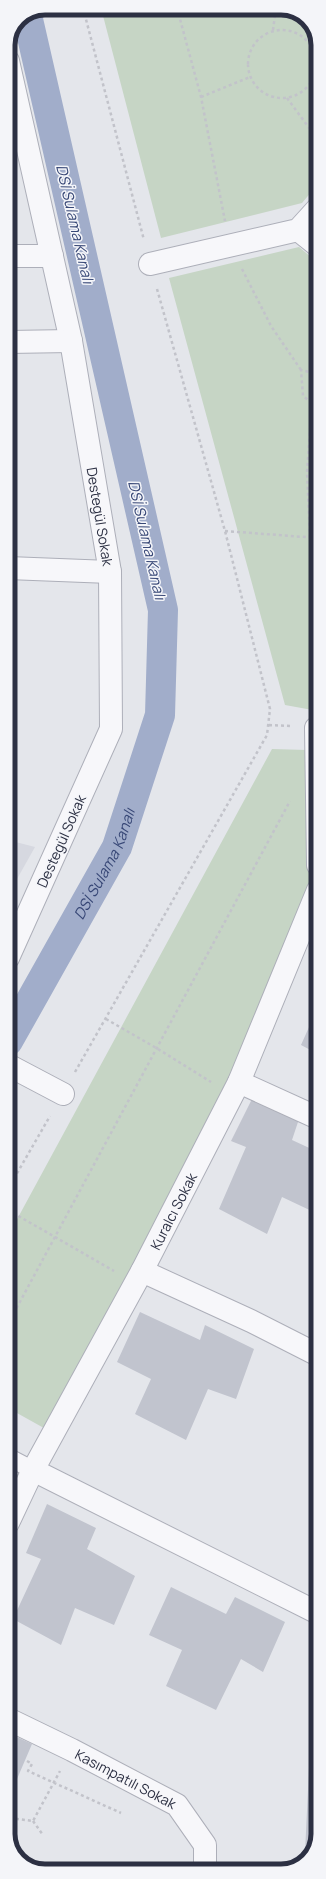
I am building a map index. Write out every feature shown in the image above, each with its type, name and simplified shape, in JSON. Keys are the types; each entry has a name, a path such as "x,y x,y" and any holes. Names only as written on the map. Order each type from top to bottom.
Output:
{"street":[{"name":"Destegül Sokak","path":"15,92 71,341 110,572 111,729 15,942"},
{"path":"150,264 298,230 311,216"},
{"path":"298,230 311,240"},
{"path":"15,256 52,256"},
{"path":"15,342 71,341"},
{"path":"15,568 110,572"},
{"name":"Kuralcı Sokak","path":"15,1508 33,1470 138,1277 235,1089 311,907"},
{"path":"15,1069 63,1094"},
{"path":"235,1089 311,1116"},
{"path":"138,1277 251,1321 311,1351"},
{"path":"33,1470 311,1609"},
{"name":"Kasımpatılı Sokak","path":"15,1722 72,1750 177,1805 205,1845 205,1864"}],"lane":[{"path":"15,1461 33,1470"}],"path":[{"path":"15,1177 267,735 270,709 224,531 150,264 85,15"},
{"path":"179,15 201,97 230,246 271,326 301,370 303,396 311,402"},
{"path":"273,30 275,15"},
{"path":"311,48 308,42 295,32 273,30 262,36 254,43 249,54 248,65 250,77 256,87 265,94 276,98 287,98 298,94 307,88 311,83"},
{"path":"201,97 250,77"},
{"path":"287,98 311,131"},
{"path":"301,370 311,372"},
{"path":"311,417 307,472 311,540"},
{"path":"224,531 310,537"},
{"path":"15,1311 158,1049 291,800"},
{"path":"105,1019 158,1049 235,1089"},
{"path":"15,1214 56,1238 138,1277"},
{"path":"33,1821 72,1750"},
{"path":"26,1761 32,1764 28,1772 120,1813"},
{"path":"15,1819 33,1821 43,1835"}],"shaded area":[{"path":"15,842 35,847 15,883"}],"green space":[{"path":"103,15 283,15 293,17 298,20 307,30 311,41 311,192 302,203 161,238"},
{"path":"299,247 311,257 311,710 285,705 169,278"},
{"path":"272,749 307,750 310,893 224,1096 51,1432 15,1412 15,1223"},
{"path":"15,1473 21,1476 15,1489"}],"building":[{"path":"15,387 16,387 15,445"},
{"path":"311,1023 311,1050 301,1045"},
{"path":"254,1095 300,1116 292,1140 311,1149 311,1211 282,1197 267,1234 219,1209 246,1147 231,1141"},
{"path":"140,1312 200,1340 205,1325 254,1349 236,1399 208,1389 186,1440 135,1414 151,1379 117,1362"},
{"path":"47,1504 96,1528 87,1549 135,1576 114,1625 75,1608 61,1645 15,1620 15,1615 41,1559 26,1553"},
{"path":"171,1587 226,1614 235,1597 285,1622 263,1672 241,1659 216,1710 166,1686 182,1650 149,1635"},
{"path":"15,1736 32,1744 15,1784"},
{"path":"309,1768 311,1768 311,1838 305,1852"}],"waterway":[{"name":"DSİ Sulama Kanalı","path":"15,1029 117,847 160,715 163,610 28,20"}]}
